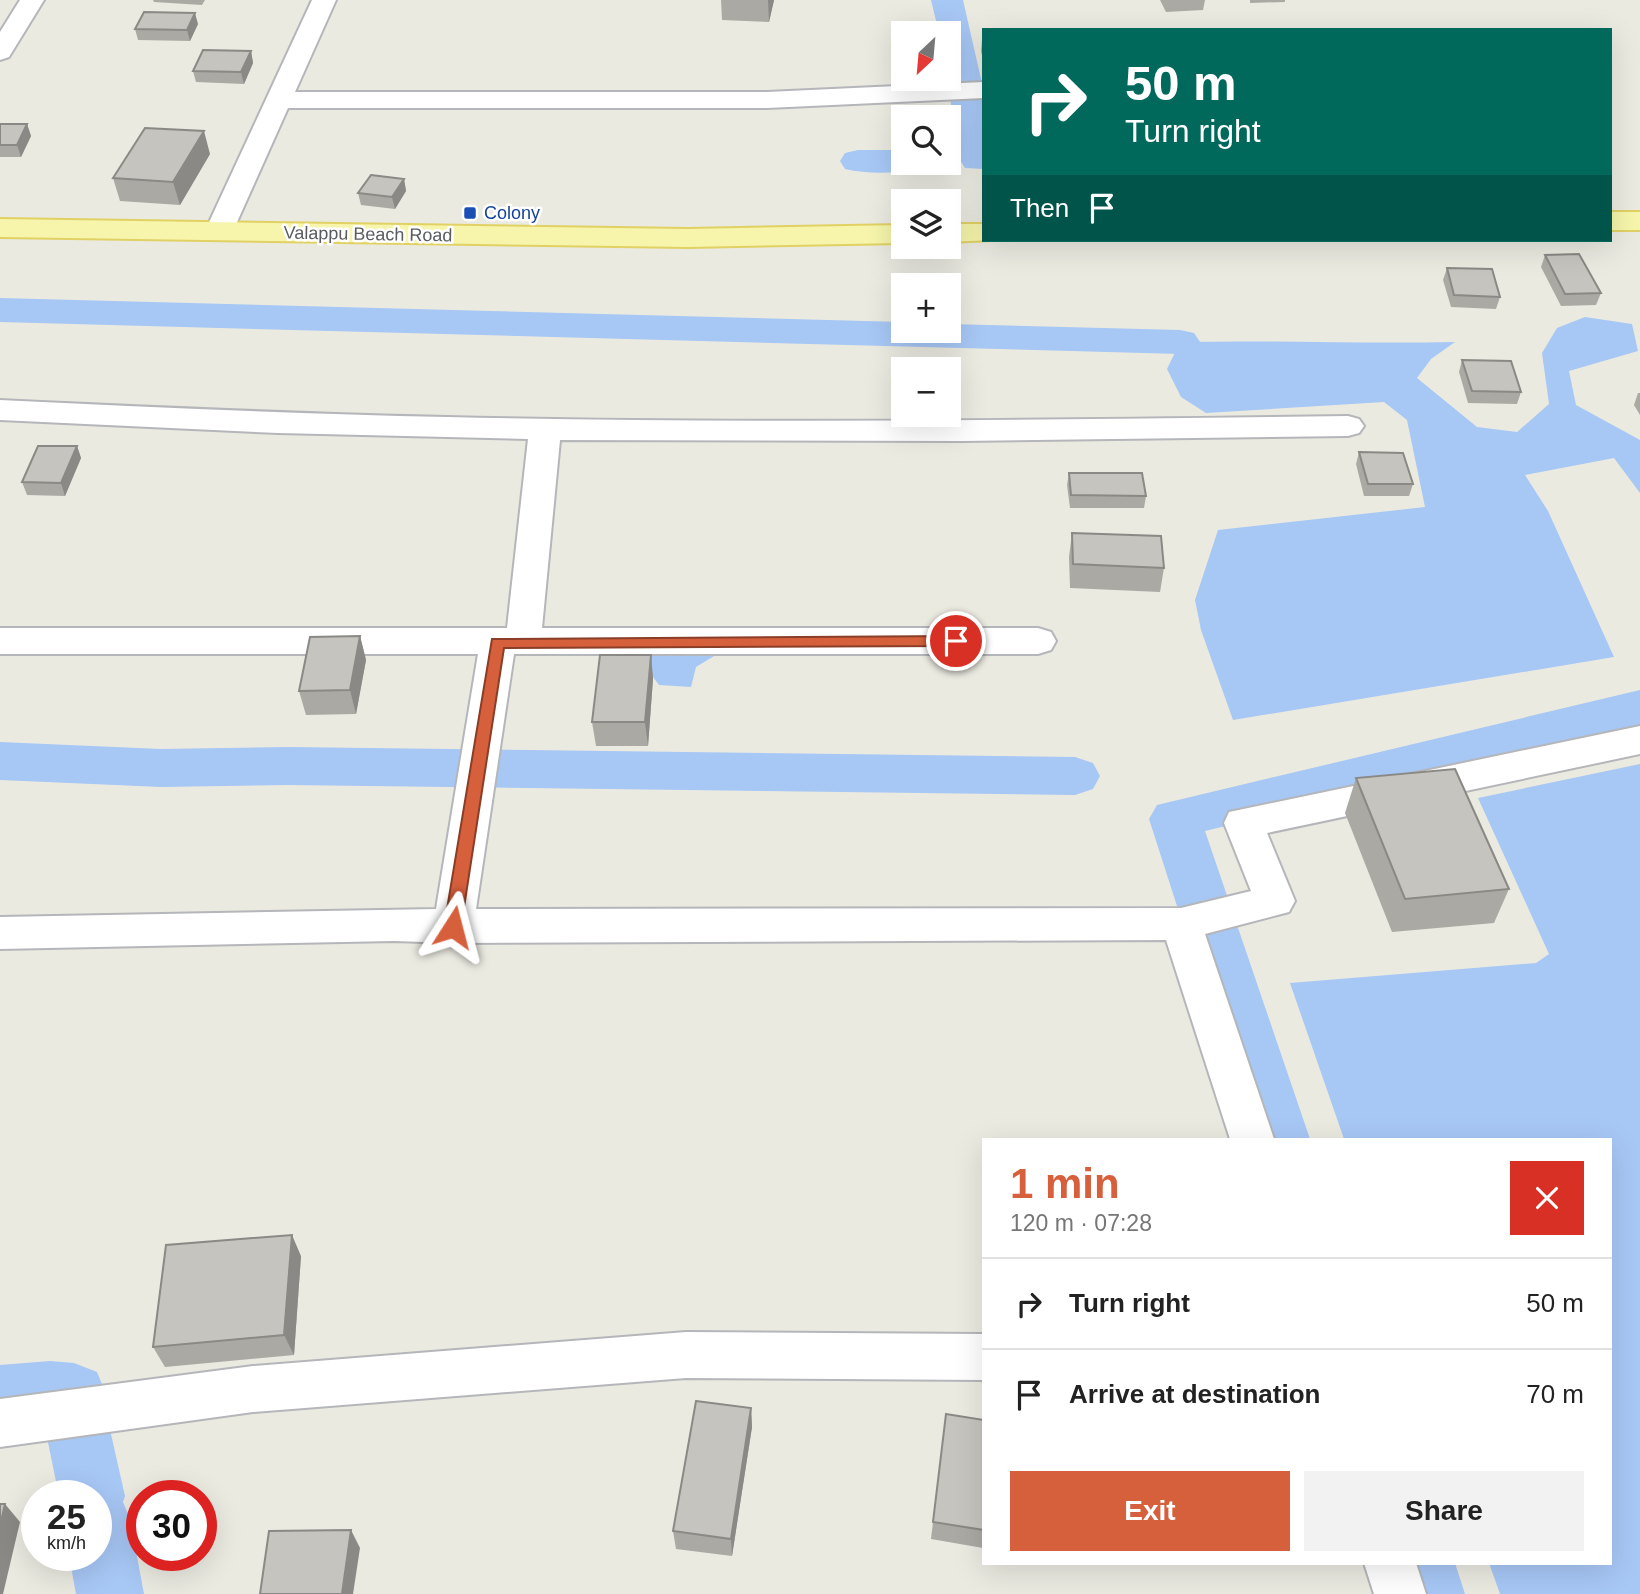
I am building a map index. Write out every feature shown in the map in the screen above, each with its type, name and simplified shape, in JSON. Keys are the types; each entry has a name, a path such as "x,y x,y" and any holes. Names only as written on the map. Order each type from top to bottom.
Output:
{"main road":[{"path":"1612,221 1640,221"},
{"name":"Valappu Beach Road","path":"0,228 688,238 891,234"},
{"path":"961,233 982,233"}],"street":[{"path":"0,52 32,0"},
{"path":"219,232 324,0"},
{"path":"278,100 752,100 982,90"},
{"path":"0,410 317,424 545,429 1007,431 1348,426"},
{"path":"453,927 478,768 510,643 545,429"},
{"path":"0,641 1038,641"},
{"path":"0,933 380,926 1187,923 1275,901 1243,823 1640,740"},
{"path":"1187,923 1252,1138"},
{"path":"0,1423 253,1389 685,1355 982,1357"},
{"path":"1391,1565 1400,1594"}],"water":[{"path":"1585,317 1632,324 1638,351 1569,371 1576,405 1640,440 1640,493 1614,458 1525,475 1548,511 1614,657 1233,720 1201,630 1195,600 1218,530 1425,507 1407,420 1384,402 1206,413 1181,397 1167,369 1180,342 1455,342 1431,359 1417,378 1477,427 1517,432 1549,404 1542,353 1557,328"},
{"path":"724,650 696,667 691,687 659,685 638,657"},
{"path":"1640,764 1640,1594 1500,1594 1490,1565 1612,1565 1612,1138 1344,1138 1290,983 1536,963 1549,954 1478,798"}],"building":[{"path":"144,12 195,13 187,30 135,29"},
{"path":"203,50 251,51 241,72 193,71"},
{"path":"0,124 27,124 17,145 0,145"},
{"path":"145,128 204,131 173,182 113,178"},
{"path":"371,175 404,179 392,197 358,193"},
{"path":"1579,254 1601,293 1565,294 1545,255"},
{"path":"1447,268 1492,269 1500,297 1454,295"},
{"path":"1462,360 1511,361 1521,392 1472,391"},
{"path":"38,446 77,446 61,483 22,482"},
{"path":"1359,452 1403,453 1413,484 1368,484"},
{"path":"1069,473 1142,473 1146,496 1071,495"},
{"path":"1072,533 1161,536 1164,568 1073,564"},
{"path":"360,636 350,690 299,691 310,637"},
{"path":"600,655 651,655 645,722 592,722"},
{"path":"1455,769 1509,889 1405,899 1356,778"},
{"path":"292,1235 284,1335 153,1347 166,1245"},
{"path":"696,1401 751,1408 731,1539 673,1531"},
{"path":"946,1414 982,1420 982,1530 933,1522"},
{"path":"0,1504 5,1504 0,1526"},
{"path":"351,1530 342,1594 260,1594 269,1531"}],"waterway":[{"path":"947,0 956,33 978,160"},
{"path":"858,161 891,161"},
{"path":"0,310 1180,342"},
{"path":"1281,1138 1175,819 1640,708"},
{"path":"0,761 161,768 288,766 1075,776"},
{"path":"0,1396 50,1392 74,1394 78,1434 88,1480"},
{"path":"1422,1565 1431,1594"},
{"path":"106,1571 110,1594"}],"place":[{"name":"Colony","path":"470,213"}],"route":[{"path":"453,927 498,643 956,641"}]}
